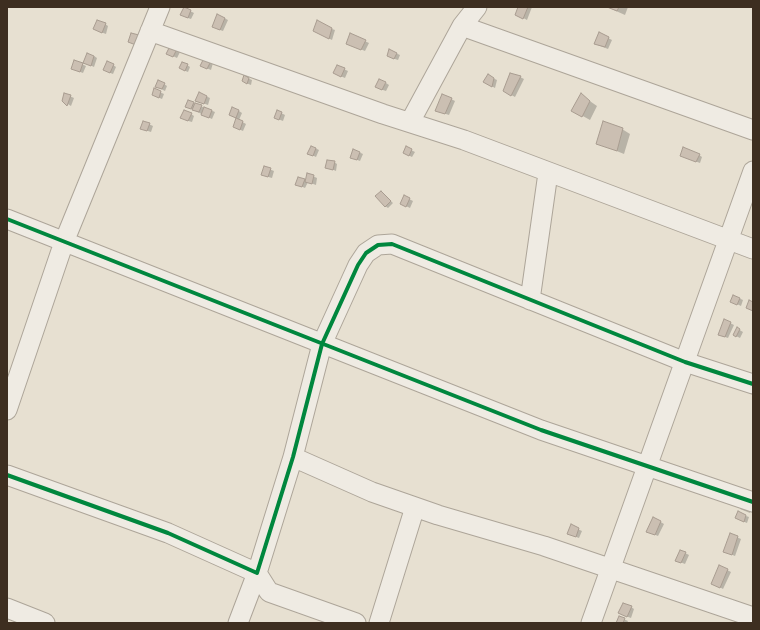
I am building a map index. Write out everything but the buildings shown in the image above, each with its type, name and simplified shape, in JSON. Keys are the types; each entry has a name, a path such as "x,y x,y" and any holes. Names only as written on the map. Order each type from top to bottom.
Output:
{"street":[{"path":"7,410 64,242 160,7"},
{"path":"410,122 462,26 477,7"},
{"path":"462,26 753,130"},
{"path":"150,31 464,140 548,173 753,249"},
{"path":"591,623 685,362 727,239 753,171"},
{"path":"530,300 548,173"},
{"path":"7,219 541,430 753,502"},
{"path":"238,623 257,573 293,457 322,344 358,265 366,252 378,245 392,244 685,362 753,384"},
{"path":"293,457 372,492 415,507 544,546 753,617"},
{"path":"7,475 168,533 257,573 269,592 356,623"},
{"path":"378,623 415,507"},
{"path":"7,608 45,623"}],"cycle path":[{"path":"7,219 541,430 753,502"},
{"path":"7,475 168,533 257,573 293,457 322,344 358,265 366,253 378,245 392,244 685,362 753,384"}]}
